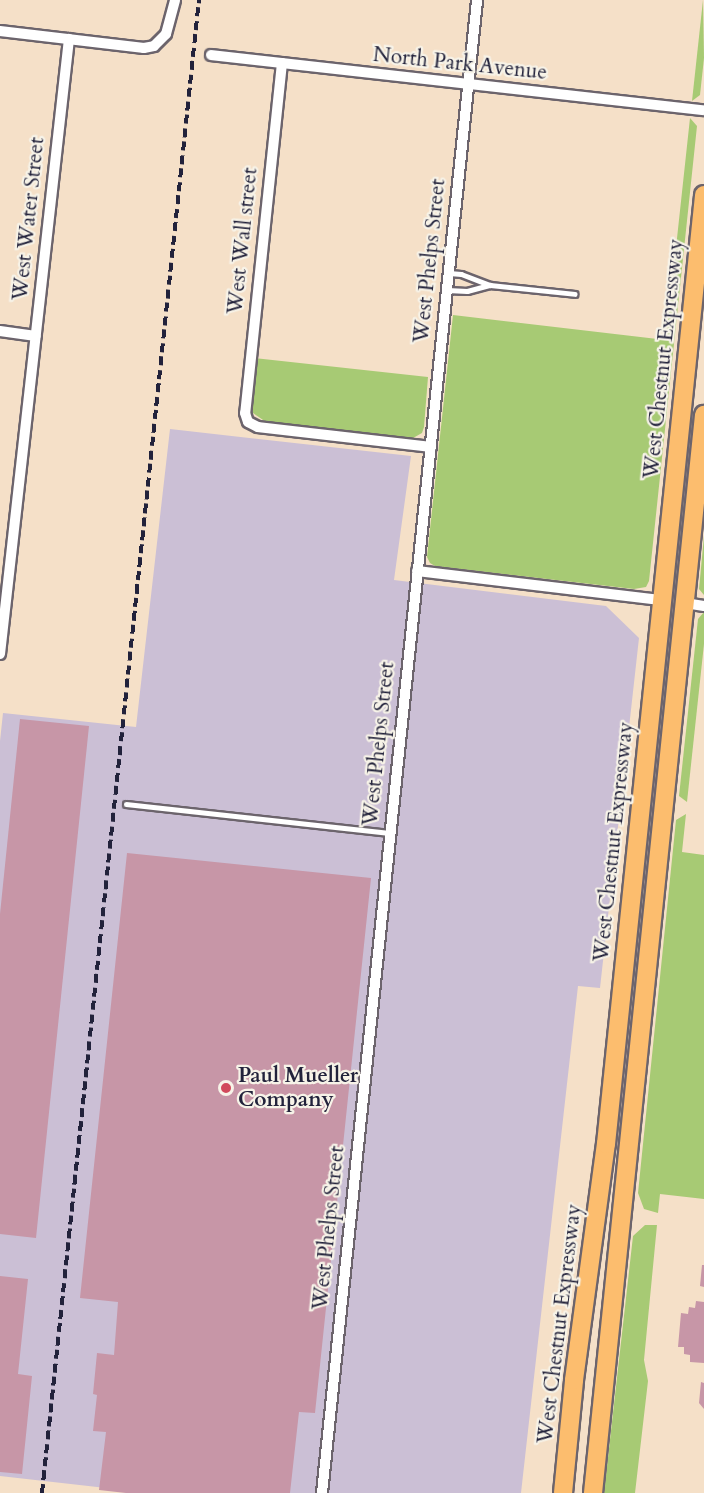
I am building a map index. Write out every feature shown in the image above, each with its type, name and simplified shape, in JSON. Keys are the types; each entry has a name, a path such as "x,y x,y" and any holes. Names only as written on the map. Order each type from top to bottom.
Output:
{"main road":[{"name":"West Chestnut Expressway","path":"563,1493 573,1380 606,1144 704,195"},
{"path":"593,1493 704,415"}],"street":[{"path":"0,31 132,47 153,46 166,34 175,0"},
{"name":"West Phelps Street","path":"322,1493 477,0"},
{"name":"West Water Street","path":"0,654 69,39"},
{"name":"North Park Avenue","path":"211,55 704,110"},
{"name":"West Wall street","path":"282,63 245,413 248,422 258,427 431,447"},
{"path":"0,331 36,336"},
{"path":"417,571 662,600"},
{"path":"685,603 704,606"}],"lane":[{"path":"449,273 461,274 490,285 575,294"},
{"path":"446,290 467,291 490,285"},
{"path":"126,804 389,833"}],"shaded area":[{"path":"170,429 411,456 394,580 606,606 639,638 600,988 578,986 521,1493 150,1493 0,1476 0,741 3,713 136,727"}],"green space":[{"path":"703,0 704,58 700,95 692,101"},
{"path":"690,118 697,126 649,581 646,587 634,589 435,566 427,557 453,315 666,340"},
{"path":"254,358 428,377 422,433 413,438 266,422 253,413 251,403"},
{"path":"704,536 704,595 699,589"},
{"path":"704,612 704,644 687,802 679,796 698,619"},
{"path":"686,814 682,852 704,855 704,1199 660,1194 658,1213 644,1209 638,1193 676,820"},
{"path":"645,1225 657,1225 644,1360 648,1381 635,1493 604,1493 633,1236"}],"building":[{"path":"20,719 89,726 36,1238 0,1234 0,914"},
{"name":"Paul Mueller Company","path":"127,853 371,878 315,1413 299,1412 290,1493 126,1493 99,1490 106,1432 93,1431 97,1395 93,1394 97,1353 114,1355 118,1302 80,1298"},
{"path":"702,1265 704,1265 704,1287 700,1286"},
{"path":"0,1276 28,1279 18,1374 32,1376 22,1474 0,1472"},
{"path":"696,1301 704,1302 704,1363 690,1362 690,1355 684,1354 684,1347 678,1347 681,1313 688,1314 689,1307 695,1308"},
{"path":"701,1382 704,1383 704,1409 699,1403"}],"railway":[{"path":"42,1493 199,0"}],"place":[{"name":"Paul Mueller Company","path":"226,1088"}]}
